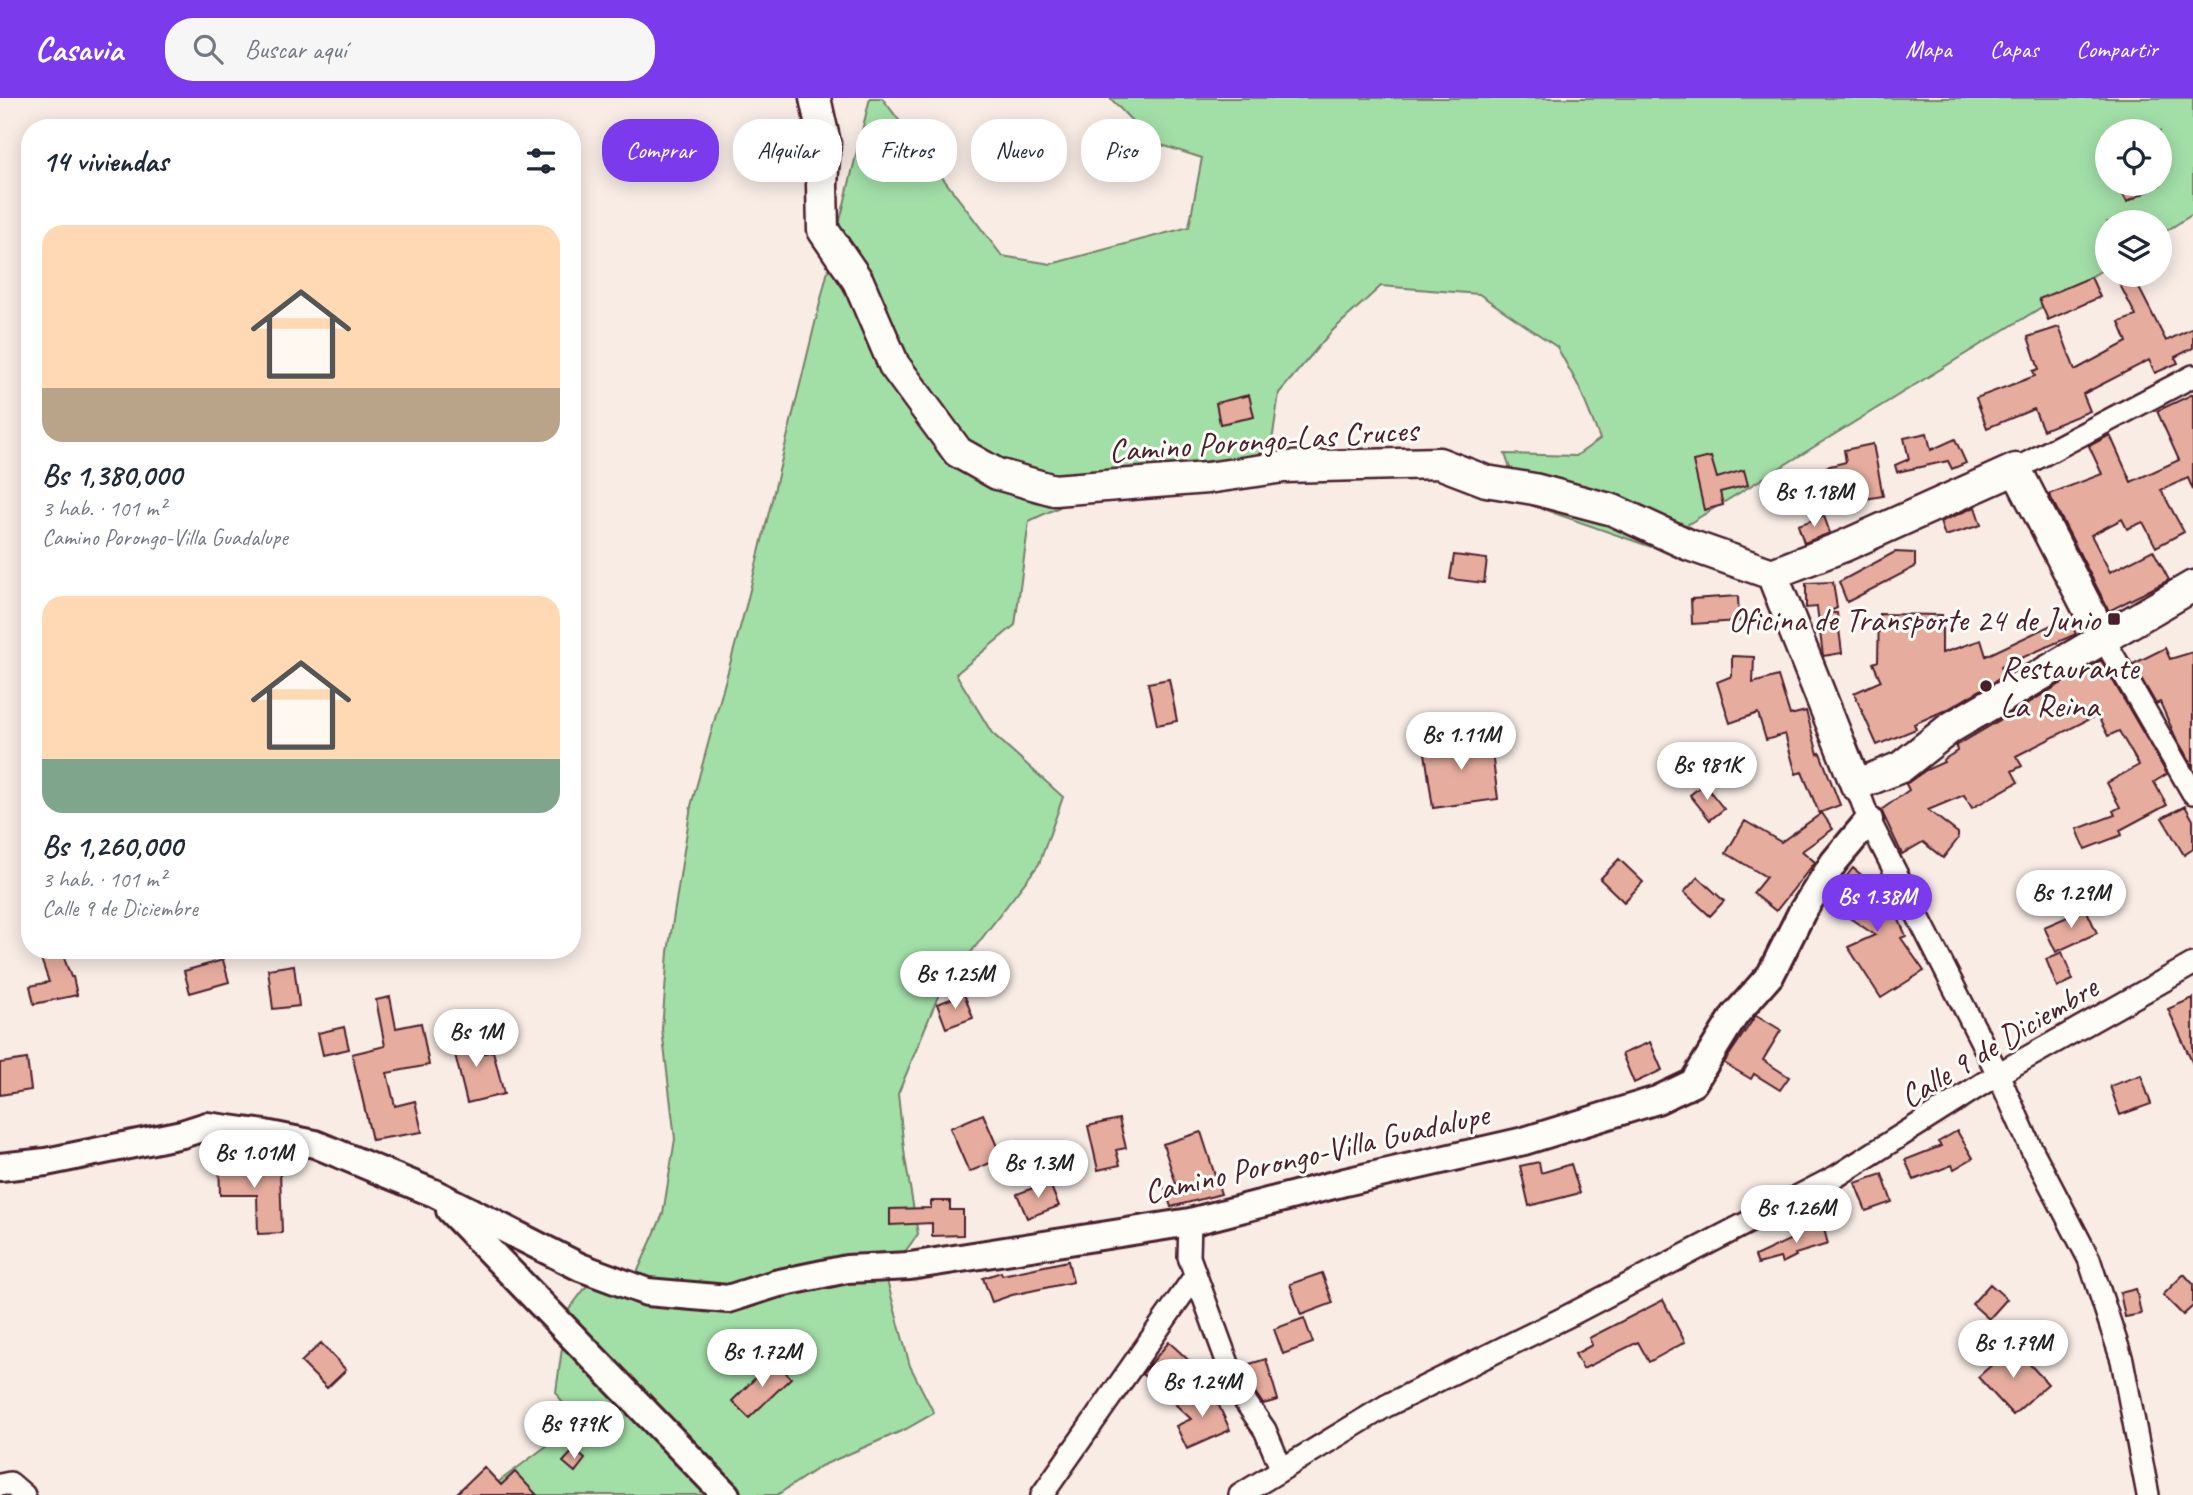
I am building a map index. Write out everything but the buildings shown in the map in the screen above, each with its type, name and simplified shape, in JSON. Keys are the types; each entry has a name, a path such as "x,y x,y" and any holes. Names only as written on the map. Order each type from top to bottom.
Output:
{"main road":[{"name":"Camino Porongo-Las Cruces","path":"815,98 825,143 823,230 858,281 894,365 958,452 996,474 1054,490 1207,478 1284,467 1439,463 1486,481 1534,489 1614,510 1689,545 1772,574"},
{"path":"2103,638 2016,469 1844,546 1772,574 1856,785 1901,767 1950,728 2193,586"}],"street":[{"path":"2016,469 2193,376"},
{"path":"2103,638 2193,793"},
{"path":"1856,785 1870,820 1998,1074 2030,1146 2089,1259 2122,1360 2148,1495"},
{"name":"Camino Porongo-Villa Guadalupe","path":"0,1167 46,1162 182,1134 207,1126 265,1134 315,1144 434,1193 534,1246 647,1292 728,1299 775,1283 847,1269 910,1266 1190,1222 1345,1182 1524,1141 1657,1100 1693,1083 1735,1015 1771,974 1802,912 1834,862 1870,820"},
{"name":"Calle 9 de Diciembre","path":"1240,1495 1386,1406 1569,1316 1837,1176 1998,1074 2193,964"},
{"path":"434,1193 726,1495"},
{"path":"1190,1222 1189,1256 1195,1276 1238,1391 1265,1430 1281,1468"},
{"path":"1042,1495 1195,1276"},
{"path":"0,1485 9,1483 24,1495"}],"green space":[{"path":"870,98 882,98 898,119 865,119"},
{"path":"1110,98 2193,98 2193,214 2172,227 2172,210 2095,210 2095,274 1651,547 1531,505 1512,474 1505,454 1576,456 1600,439 1579,387 1557,347 1479,294 1381,286 1331,332 1279,393 1269,462 1136,472 1029,521 1015,625 956,674 992,733 1063,797 1039,864 939,994 898,1094 905,1158 918,1234 886,1277 910,1366 934,1413 906,1429 821,1466 777,1495 481,1495 576,1424 556,1392 567,1312 589,1283 632,1284 663,1214 675,1139 662,1029 668,952 691,806 747,602 856,155 856,182 946,182 1002,256 1051,264 1189,227 1202,158 1161,145 1161,119 1130,119"}],"place":[{"name":"Oficina de Transporte 24 de Junio","path":"2114,619"},
{"name":"Restaurante La Reina","path":"1986,686"}]}
